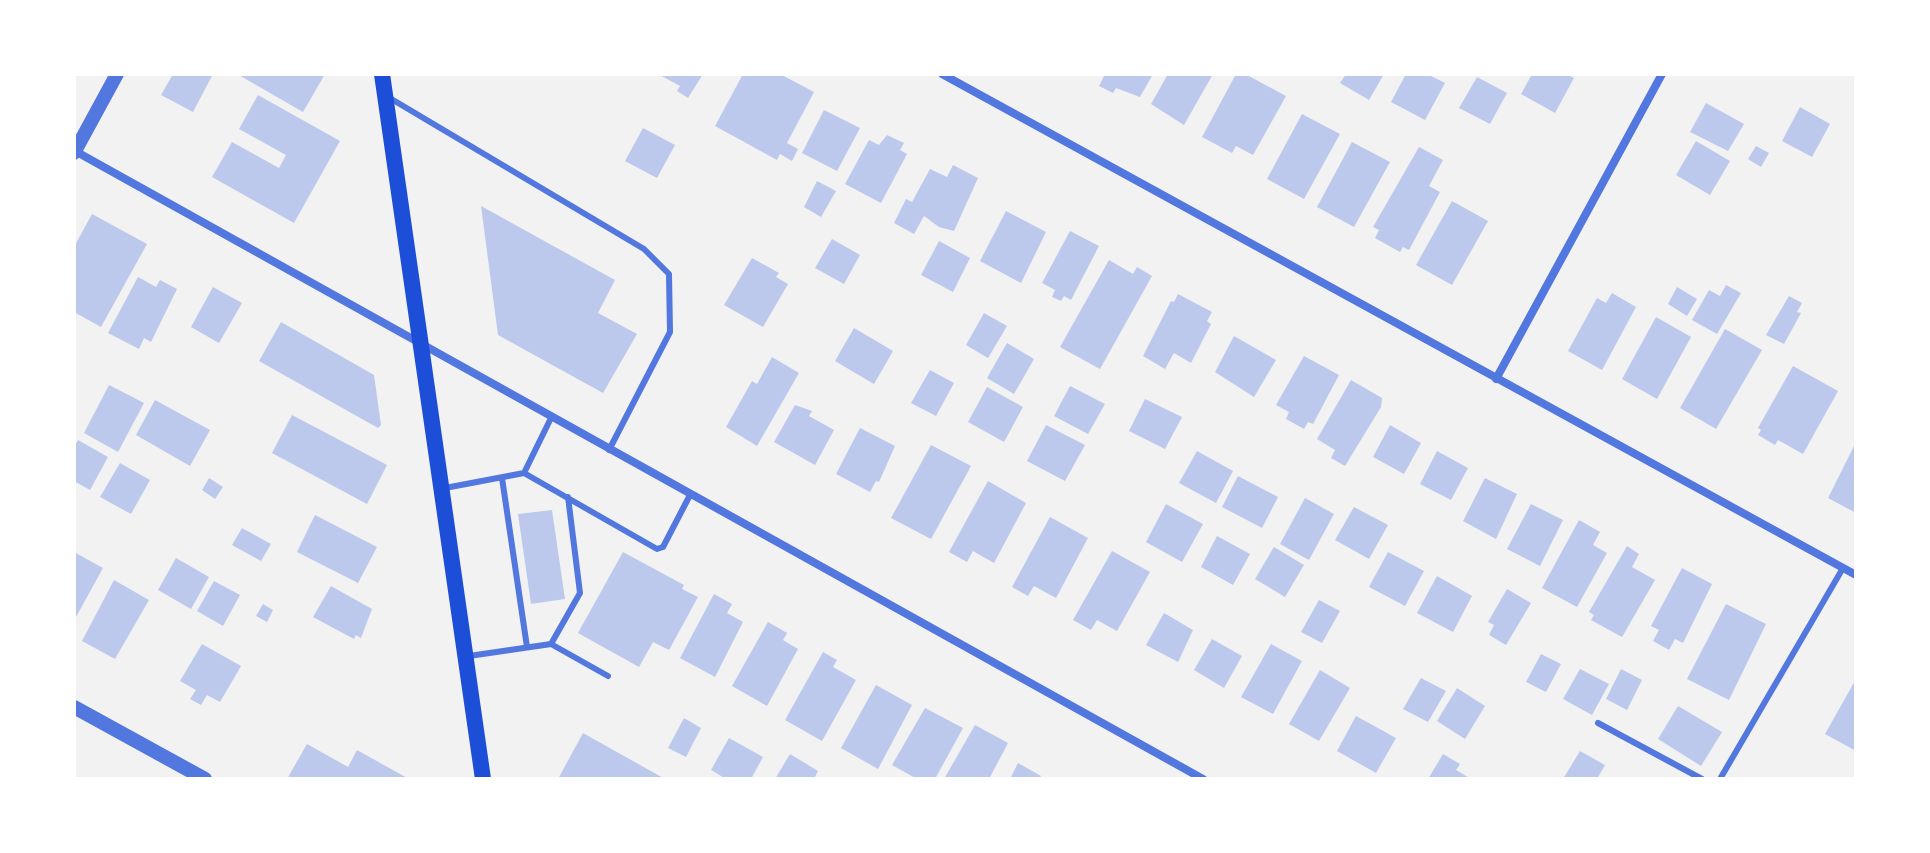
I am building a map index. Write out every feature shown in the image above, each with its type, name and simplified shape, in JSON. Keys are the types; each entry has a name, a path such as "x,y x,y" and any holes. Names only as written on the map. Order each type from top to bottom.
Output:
{"main road":[{"path":"382,74 483,779"}],"street":[{"path":"117,74 74,152 1203,779"},
{"path":"942,74 1856,575"},
{"path":"1496,379 1662,74"},
{"path":"74,707 205,779"}],"lane":[{"path":"385,95 644,249 669,274 670,332 609,450"},
{"path":"524,473 551,418"},
{"path":"441,489 524,473 657,549 663,547 690,495"},
{"path":"502,478 527,647"},
{"path":"551,644 580,593 568,497"},
{"path":"1720,779 1843,568"},
{"path":"465,656 551,644 608,676"},
{"path":"1598,723 1702,779"}],"building":[{"path":"173,74 213,74 193,112 161,95"},
{"path":"237,74 325,74 303,112"},
{"path":"658,74 703,74 688,98 677,91 680,86"},
{"path":"743,74 780,74 814,92 787,143 798,149 792,161 780,154 777,160 715,126"},
{"path":"1105,74 1153,74 1140,97 1116,88 1113,93 1099,86"},
{"path":"1168,74 1213,74 1184,125 1151,104"},
{"path":"1236,74 1245,74 1286,96 1253,155 1236,146 1232,153 1202,137"},
{"path":"1346,74 1384,74 1369,100 1340,83"},
{"path":"1406,74 1427,74 1445,83 1425,120 1391,102"},
{"path":"1532,74 1566,74 1574,78 1555,113 1521,94"},
{"path":"1477,77 1507,93 1490,124 1459,108"},
{"path":"258,95 340,141 294,223 212,177 232,142 279,168 286,155 239,129"},
{"path":"1706,103 1744,124 1728,151 1690,132"},
{"path":"1800,107 1830,124 1812,157 1782,141"},
{"path":"824,110 860,128 837,171 802,153"},
{"path":"1302,114 1340,134 1304,199 1267,179"},
{"path":"643,128 675,145 657,178 625,161"},
{"path":"887,135 904,143 900,150 907,154 881,203 845,184 869,140 879,145"},
{"path":"1696,141 1730,161 1710,195 1676,175"},
{"path":"1352,142 1390,162 1354,227 1317,207"},
{"path":"1756,146 1769,153 1761,167 1748,159"},
{"path":"1419,147 1443,160 1429,186 1440,192 1409,250 1403,247 1400,252 1375,238 1379,230 1373,227"},
{"path":"953,165 978,178 954,231 939,227 924,216 914,234 894,223 906,199 912,202 930,169 947,177"},
{"path":"817,181 836,191 821,217 804,207"},
{"path":"1452,201 1488,221 1452,285 1416,265"},
{"path":"481,206 615,280 598,313 637,334 603,393 498,335"},
{"path":"1006,211 1046,232 1021,283 980,261"},
{"path":"92,214 147,244 101,327 74,312 74,247"},
{"path":"1070,231 1099,246 1071,300 1064,296 1061,301 1052,297 1055,290 1042,283"},
{"path":"832,239 860,255 844,284 815,268"},
{"path":"939,241 970,258 953,292 921,275"},
{"path":"752,258 779,273 776,277 788,284 763,327 724,305"},
{"path":"1109,260 1133,274 1137,267 1152,276 1100,369 1060,347"},
{"path":"138,277 156,287 160,280 177,289 151,342 144,338 139,349 108,333"},
{"path":"1726,285 1741,293 1717,334 1692,320 1709,290 1720,296"},
{"path":"213,287 242,303 219,343 191,327"},
{"path":"1677,287 1697,299 1687,316 1668,304"},
{"path":"1612,293 1636,307 1602,370 1568,351 1597,298 1606,303"},
{"path":"1178,294 1212,312 1207,321 1211,324 1191,363 1174,353 1165,369 1143,356 1171,301 1174,302"},
{"path":"1789,296 1802,303 1797,312 1801,313 1784,344 1766,335"},
{"path":"984,313 1007,326 988,358 966,345"},
{"path":"1656,317 1691,337 1657,399 1622,379"},
{"path":"281,322 374,375 381,425 378,428 259,361"},
{"path":"854,328 893,351 874,384 835,361"},
{"path":"1725,329 1762,350 1716,429 1680,408"},
{"path":"1234,336 1276,360 1254,397 1215,372"},
{"path":"1007,343 1034,359 1014,394 987,378"},
{"path":"1304,356 1339,375 1313,424 1308,422 1304,429 1286,419 1289,412 1276,405"},
{"path":"772,357 799,373 757,446 726,427 752,381 757,384"},
{"path":"1793,366 1838,391 1803,454 1778,440 1775,445 1758,435 1761,430 1758,428"},
{"path":"930,370 954,383 936,416 911,403"},
{"path":"1351,380 1382,398 1381,407 1345,466 1331,458 1335,450 1317,439"},
{"path":"109,385 144,403 118,452 84,433"},
{"path":"1070,386 1105,404 1088,434 1054,416"},
{"path":"987,387 1023,407 1004,442 968,422"},
{"path":"1145,399 1182,417 1165,449 1129,431"},
{"path":"155,400 210,430 190,466 136,435"},
{"path":"795,405 812,411 809,416 834,430 815,465 774,442"},
{"path":"292,415 387,465 367,504 272,453"},
{"path":"1046,425 1085,445 1065,481 1027,461"},
{"path":"1390,425 1421,443 1404,474 1373,457"},
{"path":"860,428 895,446 879,482 876,481 870,492 836,474"},
{"path":"78,440 108,457 90,490 74,481 74,447"},
{"path":"1856,442 1856,513 1828,498"},
{"path":"931,445 971,466 931,539 891,518"},
{"path":"1197,451 1233,471 1216,503 1179,483"},
{"path":"1437,451 1468,468 1451,500 1420,484"},
{"path":"120,463 150,480 131,514 100,497"},
{"path":"1238,476 1278,497 1262,528 1222,507"},
{"path":"209,478 223,487 215,499 202,490"},
{"path":"1485,478 1517,494 1496,539 1463,521"},
{"path":"988,481 1026,503 994,563 973,551 967,562 949,552"},
{"path":"1305,498 1334,514 1309,560 1280,544"},
{"path":"1166,504 1203,524 1182,562 1146,542"},
{"path":"1531,504 1563,520 1540,566 1507,549"},
{"path":"1354,507 1388,525 1369,559 1335,540"},
{"path":"552,510 565,599 531,604 518,514"},
{"path":"315,515 377,547 358,583 297,552"},
{"path":"1050,517 1088,538 1056,598 1034,586 1028,596 1012,587"},
{"path":"1579,520 1600,532 1593,545 1607,553 1577,607 1542,588"},
{"path":"242,528 271,544 261,561 232,545"},
{"path":"1217,536 1250,554 1233,585 1201,567"},
{"path":"1627,546 1639,554 1632,567 1655,580 1622,637 1591,620 1594,615 1589,612"},
{"path":"1274,547 1304,565 1285,597 1255,579"},
{"path":"1112,551 1150,572 1117,631 1097,620 1091,630 1073,620"},
{"path":"74,552 103,568 76,617 74,616"},
{"path":"623,552 684,585 682,589 698,597 669,650 653,642 639,667 578,633"},
{"path":"1388,552 1424,571 1405,606 1369,587"},
{"path":"176,558 209,577 191,609 158,590"},
{"path":"1682,568 1712,584 1683,643 1675,639 1669,650 1653,641 1659,630 1651,626"},
{"path":"1437,576 1472,596 1453,632 1417,613"},
{"path":"114,580 149,600 115,659 82,641"},
{"path":"214,581 240,595 223,626 197,611"},
{"path":"331,586 372,609 361,638 356,635 354,639 313,617"},
{"path":"1507,589 1531,603 1506,645 1489,635 1494,625 1488,622"},
{"path":"714,594 732,604 727,613 743,622 715,677 680,658"},
{"path":"1319,600 1340,611 1322,643 1301,632"},
{"path":"263,604 273,610 267,622 256,616"},
{"path":"1726,604 1766,624 1729,700 1687,679"},
{"path":"1164,613 1193,630 1178,662 1146,645"},
{"path":"768,622 787,633 783,640 798,649 767,706 732,686"},
{"path":"1212,639 1242,656 1224,688 1194,670"},
{"path":"202,644 241,666 220,702 207,695 201,705 190,699 196,690 180,681"},
{"path":"1271,644 1302,661 1273,714 1241,697"},
{"path":"823,652 837,660 833,667 856,680 822,741 785,720"},
{"path":"1541,654 1561,664 1546,692 1526,682"},
{"path":"1580,669 1609,684 1592,715 1563,699"},
{"path":"1621,669 1642,680 1627,710 1606,699"},
{"path":"1320,670 1350,688 1319,741 1289,724"},
{"path":"1421,678 1446,691 1428,722 1403,709"},
{"path":"1856,679 1856,751 1825,734"},
{"path":"876,685 912,705 878,769 841,748"},
{"path":"1457,688 1485,706 1465,739 1437,721"},
{"path":"1678,706 1722,732 1701,766 1658,739"},
{"path":"925,708 963,728 935,779 917,779 892,765"},
{"path":"1356,716 1396,738 1376,773 1337,751"},
{"path":"684,718 701,728 686,757 668,748"},
{"path":"975,725 1008,743 989,779 944,779"},
{"path":"583,733 665,779 558,779"},
{"path":"729,738 763,757 751,779 726,779 711,770"},
{"path":"307,744 348,767 357,750 409,779 287,779"},
{"path":"1580,751 1605,765 1597,779 1563,779"},
{"path":"790,754 818,771 814,779 775,779"},
{"path":"1443,754 1460,764 1456,770 1471,779 1428,779"},
{"path":"1018,763 1041,776 1039,779 1010,779"}]}
